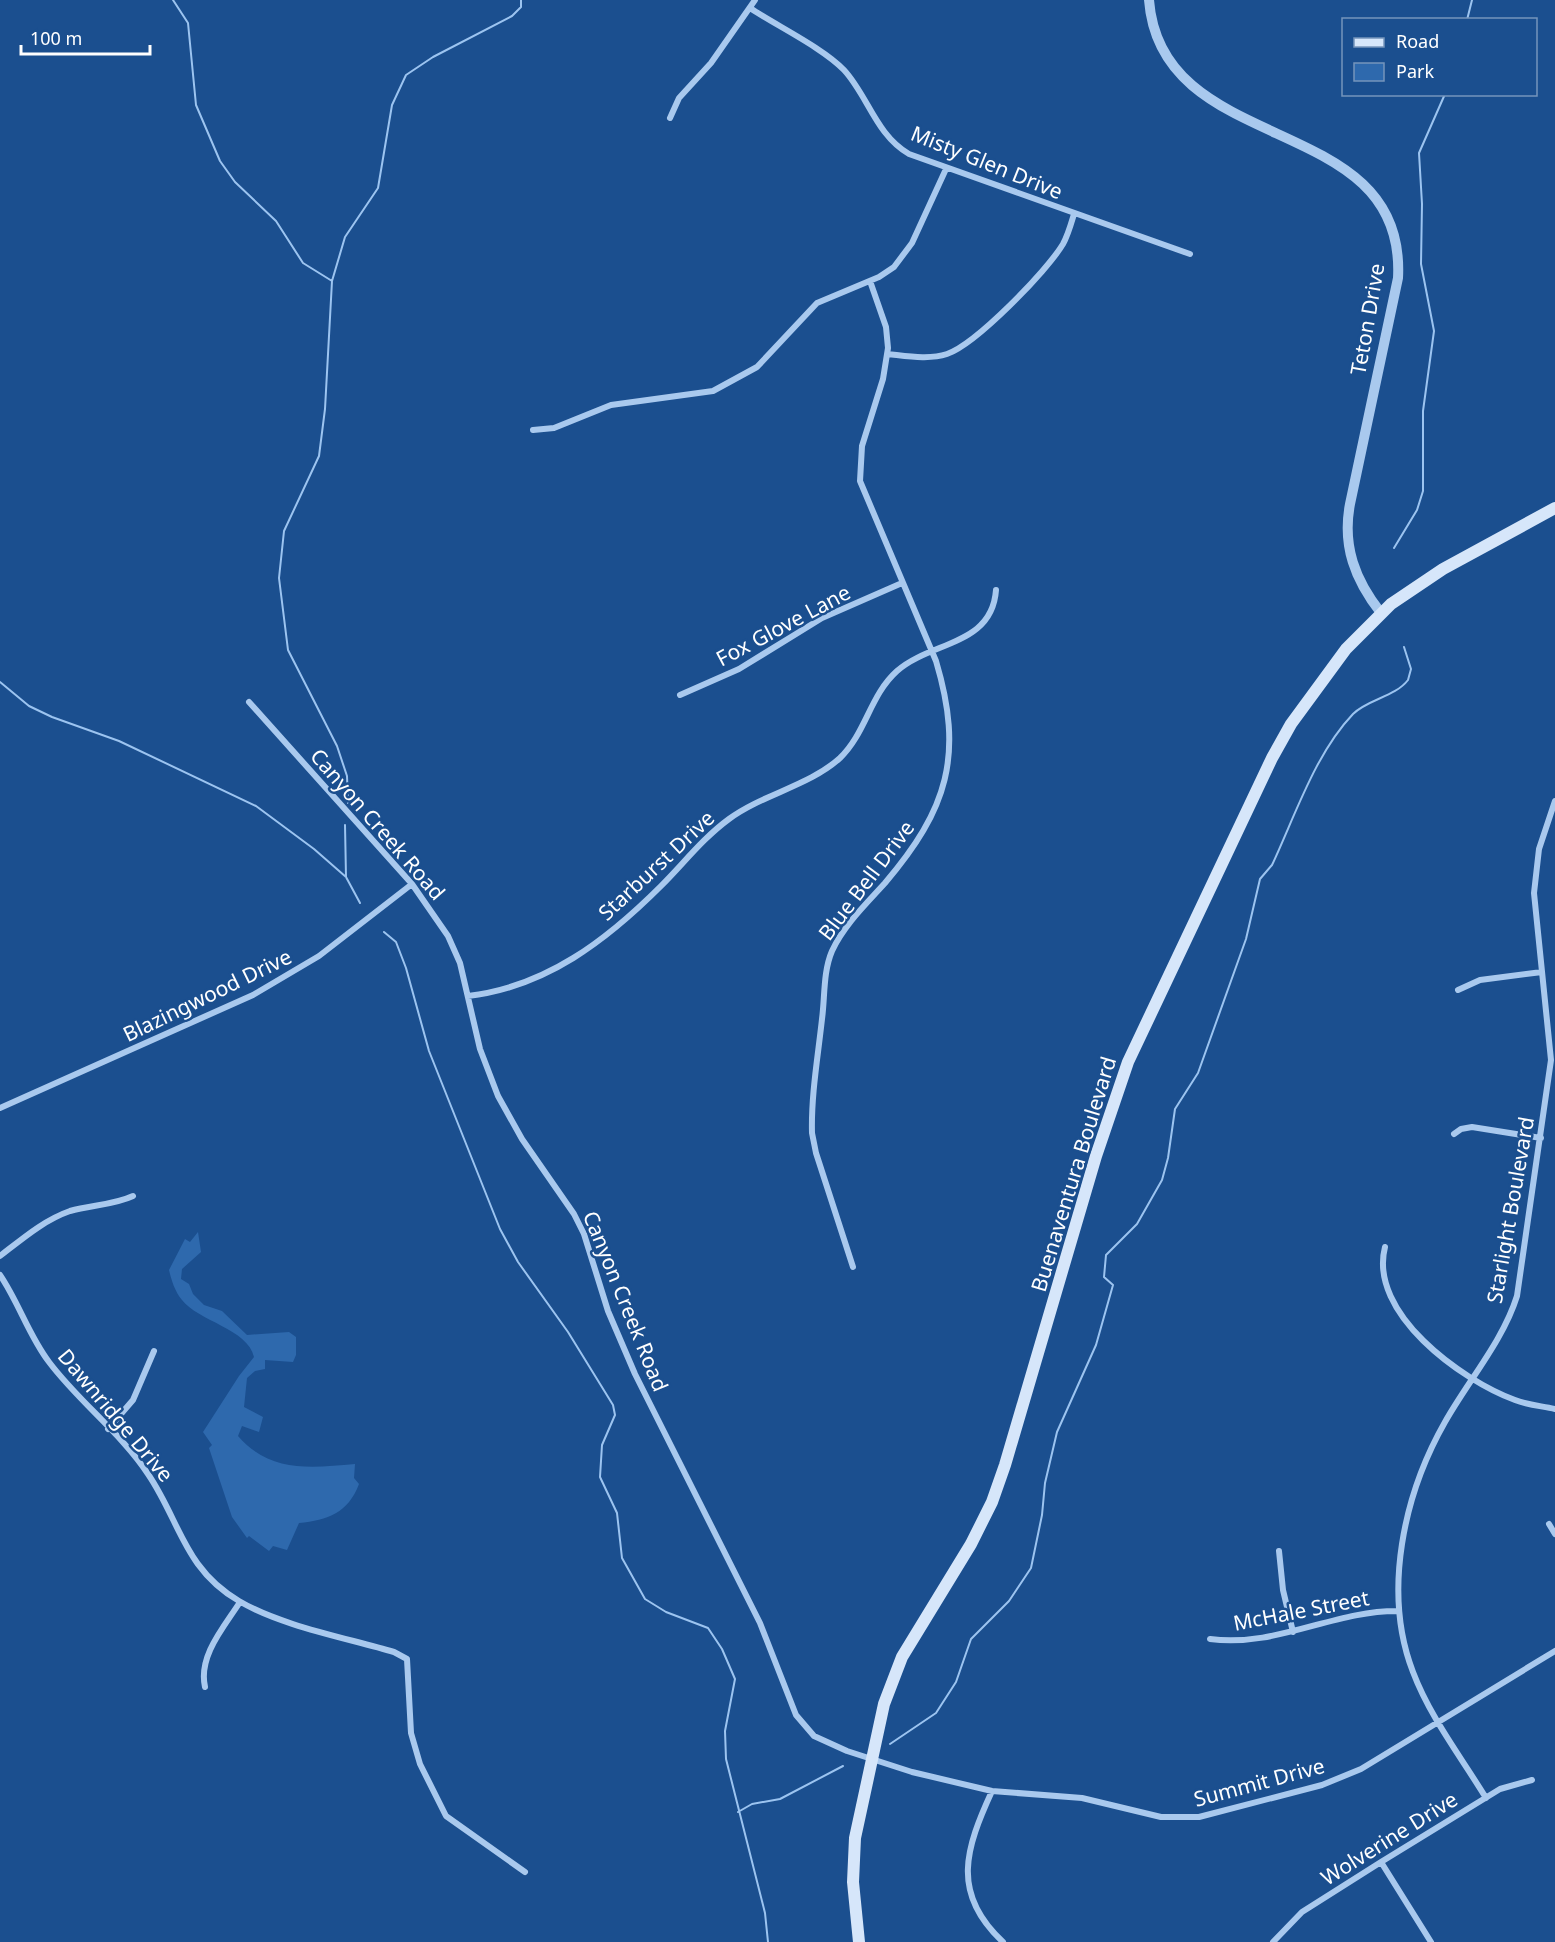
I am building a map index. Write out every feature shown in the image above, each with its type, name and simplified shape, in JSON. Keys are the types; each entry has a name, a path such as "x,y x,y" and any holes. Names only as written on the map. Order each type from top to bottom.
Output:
{"main road":[{"name":"Buenaventura Boulevard","path":"859,1942 853,1882 855,1838 884,1704 902,1657 970,1544 992,1502 1115,1096 1131,1054 1272,758 1317,686 1346,649 1381,613 1437,572 1555,508"}],"street":[{"path":"670,118 679,98 711,63 755,0"},
{"name":"Teton Drive","path":"1149,0 1152,21 1166,54 1196,91 1227,111 1344,167 1372,192 1391,226 1398,256 1398,278 1347,530 1355,572 1364,590 1381,613"},
{"name":"Misty Glen Drive","path":"750,8 840,67 853,81 881,128 899,147 946,169 1190,254"},
{"path":"533,430 554,428 611,405 713,391 764,362 817,303 870,281 894,267 908,251 946,169"},
{"path":"888,354 933,356 947,354 968,344 1053,258 1066,239 1074,214"},
{"name":"Blue Bell Drive","path":"853,1267 816,1153 812,1133 827,969 830,956 842,934 922,836 942,789 950,751 950,717 946,691 933,651 864,494 859,476 862,446 888,354 886,327 870,281"},
{"name":"Fox Glove Lane","path":"680,695 739,669 822,618 902,583"},
{"name":"Starburst Drive","path":"468,996 535,979 580,955 661,886 716,828 747,808 835,762 857,739 888,679 903,666 973,632 984,623 994,606 996,590"},
{"name":"Canyon Creek Road","path":"249,702 412,884 448,936 460,963 480,1049 498,1095 522,1139 568,1204 584,1234 620,1342 760,1623 796,1714 808,1731 820,1740 871,1757"},
{"name":"Starlight Boulevard","path":"1486,1798 1439,1722 1412,1669 1402,1638 1399,1611 1403,1542 1416,1487 1439,1432 1506,1322 1517,1296 1551,1060 1535,907 1535,873 1542,836 1555,801"},
{"name":"Blazingwood Drive","path":"0,1108 271,985 320,956 412,884"},
{"path":"1458,990 1480,980 1542,972"},
{"path":"1455,1134 1461,1129 1472,1127 1541,1137"},
{"path":"0,1256 35,1229 65,1213 118,1202 133,1196"},
{"path":"1385,1247 1382,1259 1383,1274 1405,1319 1426,1343 1472,1377 1516,1401 1555,1409"},
{"name":"Dawnridge Drive","path":"0,1275 47,1360 147,1473 164,1500 179,1537 199,1567 240,1602 286,1620 401,1654 407,1659 410,1669 410,1725 420,1764 446,1816 525,1872"},
{"path":"108,1429 134,1400 154,1351"},
{"path":"1549,1524 1555,1534"},
{"path":"1279,1551 1283,1590 1293,1632"},
{"path":"205,1687 204,1665 216,1640 240,1602"},
{"name":"McHale Street","path":"1210,1639 1244,1641 1293,1632 1368,1612 1399,1611"},
{"name":"Summit Drive","path":"871,1757 912,1772 992,1791 1082,1798 1161,1816 1199,1817 1347,1776 1378,1761 1555,1651"},
{"name":"Wolverine Drive","path":"1273,1942 1302,1912 1381,1862 1486,1798 1512,1785 1532,1780"},
{"path":"992,1791 971,1839 968,1875 971,1894 981,1918 1003,1942"},
{"path":"1381,1862 1431,1942"}],"green space":[{"path":"198,1232 201,1252 182,1269 181,1279 189,1284 193,1294 204,1305 222,1311 247,1335 289,1332 296,1337 296,1355 293,1362 265,1360 265,1369 255,1371 247,1378 244,1407 263,1417 259,1432 242,1426 238,1436 263,1457 277,1462 307,1467 355,1464 354,1478 359,1484 349,1502 328,1517 299,1523 287,1550 273,1546 269,1551 249,1536 247,1538 232,1517 209,1448 212,1445 203,1432 254,1357 250,1347 242,1339 189,1307 175,1289 169,1270 185,1239 190,1242"}],"waterway":[{"path":"173,0 188,23 196,105 220,161 235,182 276,221 303,263 332,281"},
{"path":"348,803 347,776 337,746 288,650 279,578 284,531 319,456 325,409 332,281 345,237 378,188 392,105 406,75 433,57 512,16 521,7 521,0"},
{"path":"1468,18 1472,0"},
{"path":"1394,548 1417,510 1423,491 1423,411 1434,331 1421,264 1422,204 1419,153 1444,96"},
{"path":"890,1744 936,1713 956,1682 971,1639 1009,1601 1031,1568 1042,1515 1045,1483 1057,1432 1096,1345 1113,1285 1104,1277 1106,1255 1137,1224 1162,1180 1168,1158 1175,1109 1198,1073 1246,939 1260,879 1272,865 1317,766 1340,730 1359,709 1403,686 1408,680 1411,669 1404,647"},
{"path":"0,682 29,706 52,717 119,741 256,806 314,849 346,877 360,903"},
{"path":"345,825 346,877"},
{"path":"384,932 396,942 406,968 429,1051 500,1229 518,1262 568,1332 613,1405 615,1415 602,1445 600,1477 617,1513 622,1558 645,1599 666,1612 708,1628 722,1649 735,1679 725,1731 726,1759 765,1913 768,1942"},
{"path":"738,1812 752,1804 780,1799 843,1766"}]}
